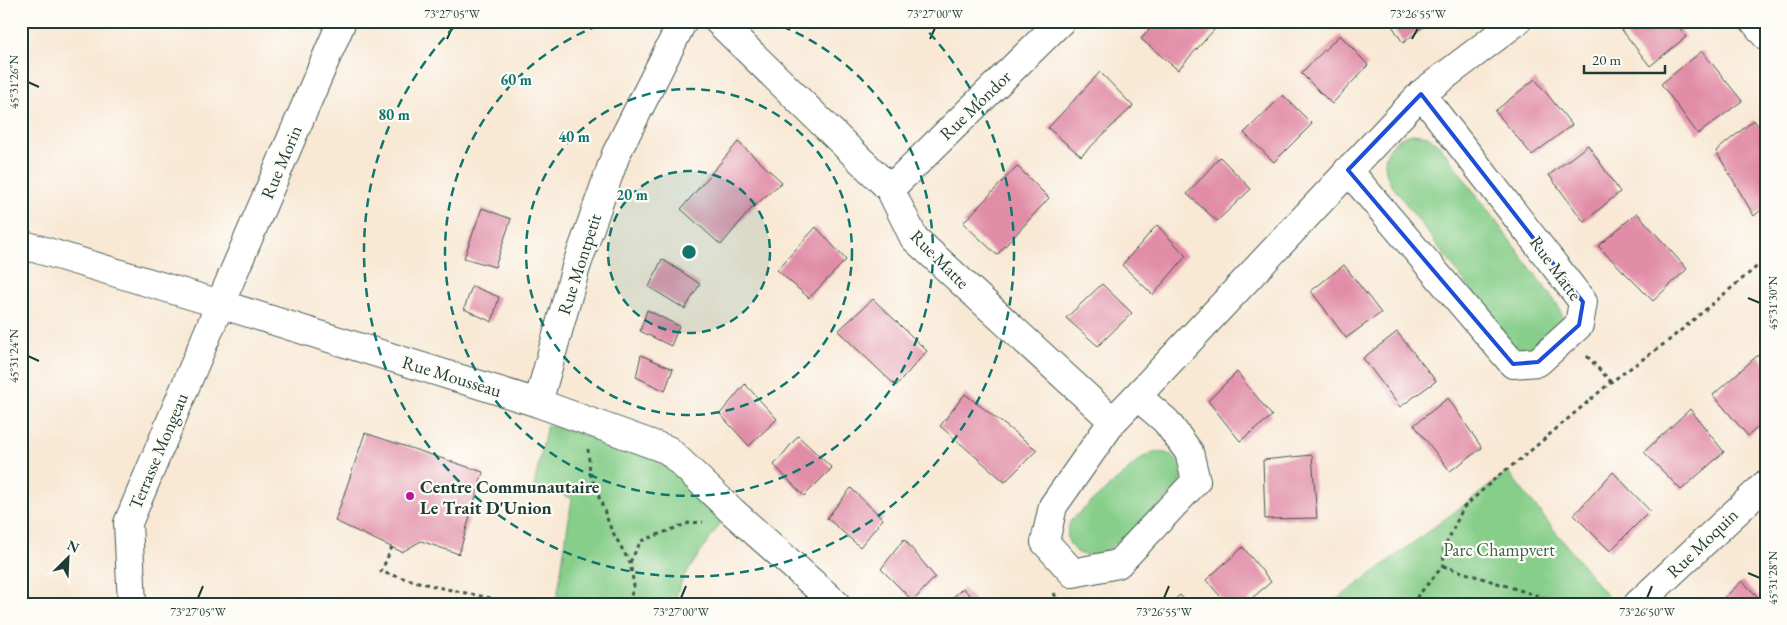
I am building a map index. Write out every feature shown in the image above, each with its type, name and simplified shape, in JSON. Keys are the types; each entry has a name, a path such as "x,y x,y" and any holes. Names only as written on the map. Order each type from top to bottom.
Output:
{"street":[{"name":"Rue Morin","path":"220,304 342,21"},
{"name":"Rue Montpetit","path":"538,403 576,266 616,154 683,21"},
{"name":"Rue Matte","path":"718,21 890,190 914,238 1113,422"},
{"name":"Rue Mondor","path":"890,190 1061,21"},
{"path":"1136,396 1166,421 1189,452 1196,481 1118,564 1073,573 1045,542 1053,506 1113,422 1136,396 1420,94 1517,21"},
{"path":"1754,21 1766,36"},
{"name":"Rue Matte","path":"1348,170 1513,364 1538,362 1579,325 1583,302 1420,94"},
{"name":"Rue Mousseau","path":"21,244 538,403 668,450 833,603"},
{"name":"Terrasse Mongeau","path":"132,604 128,523 220,304"},
{"name":"Rue Moquin","path":"1638,604 1763,492"}],"path":[{"path":"1410,604 1443,566 1444,549 1463,508 1498,476 1522,458 1611,382 1668,341 1766,259"},
{"path":"1568,335 1611,382"},
{"path":"585,419 590,474 612,529 630,563 634,585 629,604"},
{"path":"630,563 641,541 689,523 744,522"},
{"path":"392,547 381,572 437,587 510,602"},
{"path":"1443,566 1564,604"}],"highlighted area":[{"path":"1421,94 1583,302 1579,325 1538,362 1513,364 1348,170"}],"green space":[{"path":"1412,134 1428,136 1440,146 1557,304 1563,321 1551,347 1520,350 1513,346 1391,184 1385,167 1387,153 1396,141"},
{"path":"547,425 664,456 726,515 683,578 673,604 556,604 572,498 534,486"},
{"path":"1154,452 1171,455 1178,462 1181,477 1170,495 1106,551 1089,556 1075,550 1070,544 1068,537 1071,520 1143,457"},
{"name":"Parc Champvert","path":"1508,472 1610,600 1606,604 1331,604"}],"building":[{"path":"1157,21 1222,21 1178,70 1141,39"},
{"path":"1389,21 1431,21 1403,43"},
{"path":"1615,21 1675,21 1686,37 1650,66"},
{"path":"1340,35 1368,65 1332,104 1301,73"},
{"path":"1702,51 1742,101 1698,134 1661,84"},
{"path":"1100,72 1133,106 1081,156 1048,128"},
{"path":"1535,79 1572,125 1532,155 1495,111"},
{"path":"1283,95 1312,124 1274,162 1244,133"},
{"path":"1754,120 1766,136 1766,206 1754,216 1716,151"},
{"path":"738,142 782,182 751,209 721,245 681,209"},
{"path":"1588,145 1620,192 1584,222 1549,175"},
{"path":"1220,157 1251,189 1217,221 1187,194"},
{"path":"1017,166 1049,198 997,255 963,223"},
{"path":"482,208 511,219 495,267 464,258"},
{"path":"1637,213 1687,269 1653,301 1598,246"},
{"path":"1157,225 1186,256 1153,295 1122,265"},
{"path":"816,227 846,260 809,298 777,270"},
{"path":"662,259 700,284 685,309 649,287"},
{"path":"1344,265 1381,313 1346,338 1311,291"},
{"path":"1102,284 1132,313 1098,346 1066,318"},
{"path":"472,286 499,297 492,322 464,309"},
{"path":"873,299 927,351 896,386 838,331"},
{"path":"647,310 679,326 671,346 640,331"},
{"path":"1397,332 1436,381 1400,407 1363,358"},
{"path":"641,355 673,369 665,391 636,377"},
{"path":"1758,355 1766,364 1766,420 1748,436 1713,395"},
{"path":"1237,372 1272,416 1240,441 1208,401"},
{"path":"745,384 777,419 749,446 720,414"},
{"path":"965,394 1037,450 1005,482 940,426"},
{"path":"1448,398 1482,448 1450,471 1414,425"},
{"path":"1690,409 1724,452 1681,490 1644,452"},
{"name":"Centre Communautaire Le Trait D'Union","path":"365,433 483,472 459,554 421,541 402,552 335,521"},
{"path":"798,436 832,468 804,496 774,465"},
{"path":"1312,455 1317,518 1265,519 1263,460"},
{"path":"1613,472 1650,511 1610,551 1574,515"},
{"path":"851,488 883,519 860,547 827,518"},
{"path":"904,539 935,577 913,601 881,569"},
{"path":"1243,547 1271,582 1245,604 1227,604 1206,580"},
{"path":"1742,581 1765,604 1718,604"},
{"path":"963,588 978,604 946,604"},
{"path":"1180,595 1188,604 1170,604"},
{"path":"745,599 750,604 740,604"}],"place":[{"name":"Centre Communautaire Le Trait D'Union","path":"410,496"}]}
